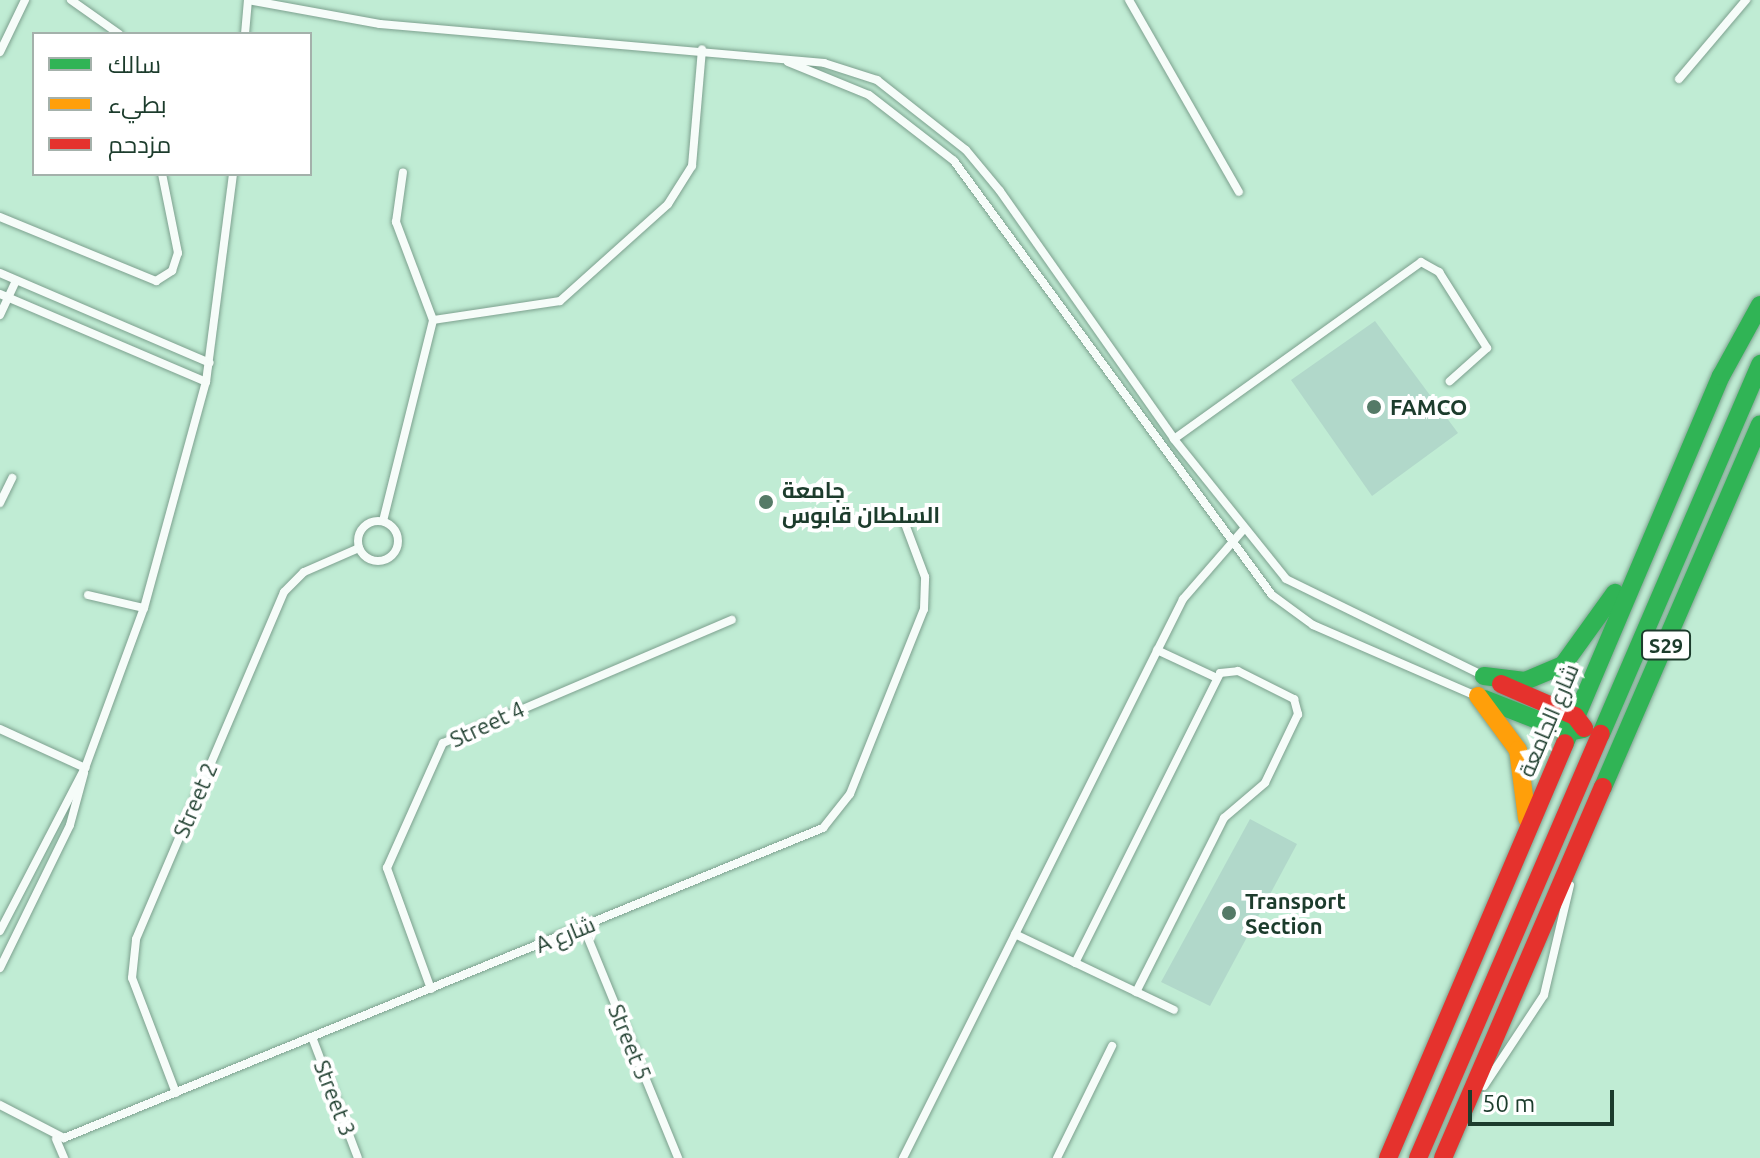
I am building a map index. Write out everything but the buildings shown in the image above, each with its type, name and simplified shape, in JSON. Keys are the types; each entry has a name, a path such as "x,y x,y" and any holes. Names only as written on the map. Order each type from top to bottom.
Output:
{"main road":[{"name":"شارع الجامعة","path":"1388,1158 1523,839 1576,726 1657,526 1760,305"},
{"path":"1418,1158 1760,364"},
{"name":"S29","path":"1443,1158 1760,425"},
{"path":"1484,676 1525,681 1563,665 1657,526"},
{"path":"1484,676 1576,726 1589,758"},
{"path":"1478,696 1576,726 1612,703"},
{"path":"1478,696 1518,750 1529,794 1523,839"}],"lane":[{"path":"0,52 4,32 25,0"},
{"path":"71,0 116,32"},
{"path":"245,32 248,0 290,10 824,63 877,80 966,150 1243,530 1305,593 1484,676"},
{"path":"1129,0 1239,192"},
{"path":"1679,79 1746,0"},
{"path":"433,320 560,301 668,204 692,166 702,49"},
{"path":"768,56 869,95 954,161 1272,595 1313,625 1478,696"},
{"path":"383,521 433,320 396,222 403,172"},
{"path":"0,217 156,281 172,271 178,253 162,176"},
{"path":"0,968 70,825 85,768 144,608 210,363 233,176"},
{"path":"1174,439 1384,284 1421,262 1439,272 1487,348 1450,381"},
{"path":"0,273 210,363"},
{"path":"0,315 4,295 16,280"},
{"path":"4,295 206,382"},
{"path":"0,503 12,478"},
{"path":"383,521 398,536 390,557 376,561 359,548 363,527 383,521"},
{"name":"A شارع","path":"56,1139 810,835 843,807 924,609 925,577 904,521"},
{"path":"903,1158 1195,577 1243,530"},
{"name":"Street 2","path":"176,1093 132,978 136,939 284,592 304,572 359,548"},
{"path":"88,595 144,608"},
{"name":"Street 4","path":"431,989 387,868 443,743 732,620"},
{"path":"1157,650 1217,678"},
{"path":"1075,963 1217,678 1226,669 1238,671 1294,699 1298,714 1265,783 1224,818 1136,992"},
{"path":"0,729 85,768"},
{"path":"0,931 85,768"},
{"path":"1467,1103 1511,1053 1544,995 1564,931 1571,865"},
{"name":"Street 5","path":"583,926 678,1158"},
{"path":"1015,934 1174,1010"},
{"name":"Street 3","path":"312,1037 358,1158"},
{"path":"1057,1158 1112,1046"},
{"path":"0,1105 56,1139 64,1158"}],"traffic: fast":[{"path":"1565,743 1721,376 1760,305"},
{"path":"1601,734 1760,364"},
{"path":"1603,787 1760,425"},
{"path":"1484,676 1525,681 1563,665 1615,593"},
{"path":"1484,699 1568,732 1584,729"}],"traffic: slow":[{"path":"1478,696 1518,750 1527,818"}],"traffic: jam":[{"path":"1501,684 1575,716 1584,728"},
{"path":"1418,1158 1601,734"},
{"path":"1388,1158 1565,743"},
{"path":"1443,1158 1603,787"}],"place":[{"name":"FAMCO","path":"1374,407"},
{"name":"جامعة السلطان قابوس","path":"766,502"},
{"name":"Transport Section","path":"1229,913"}]}
